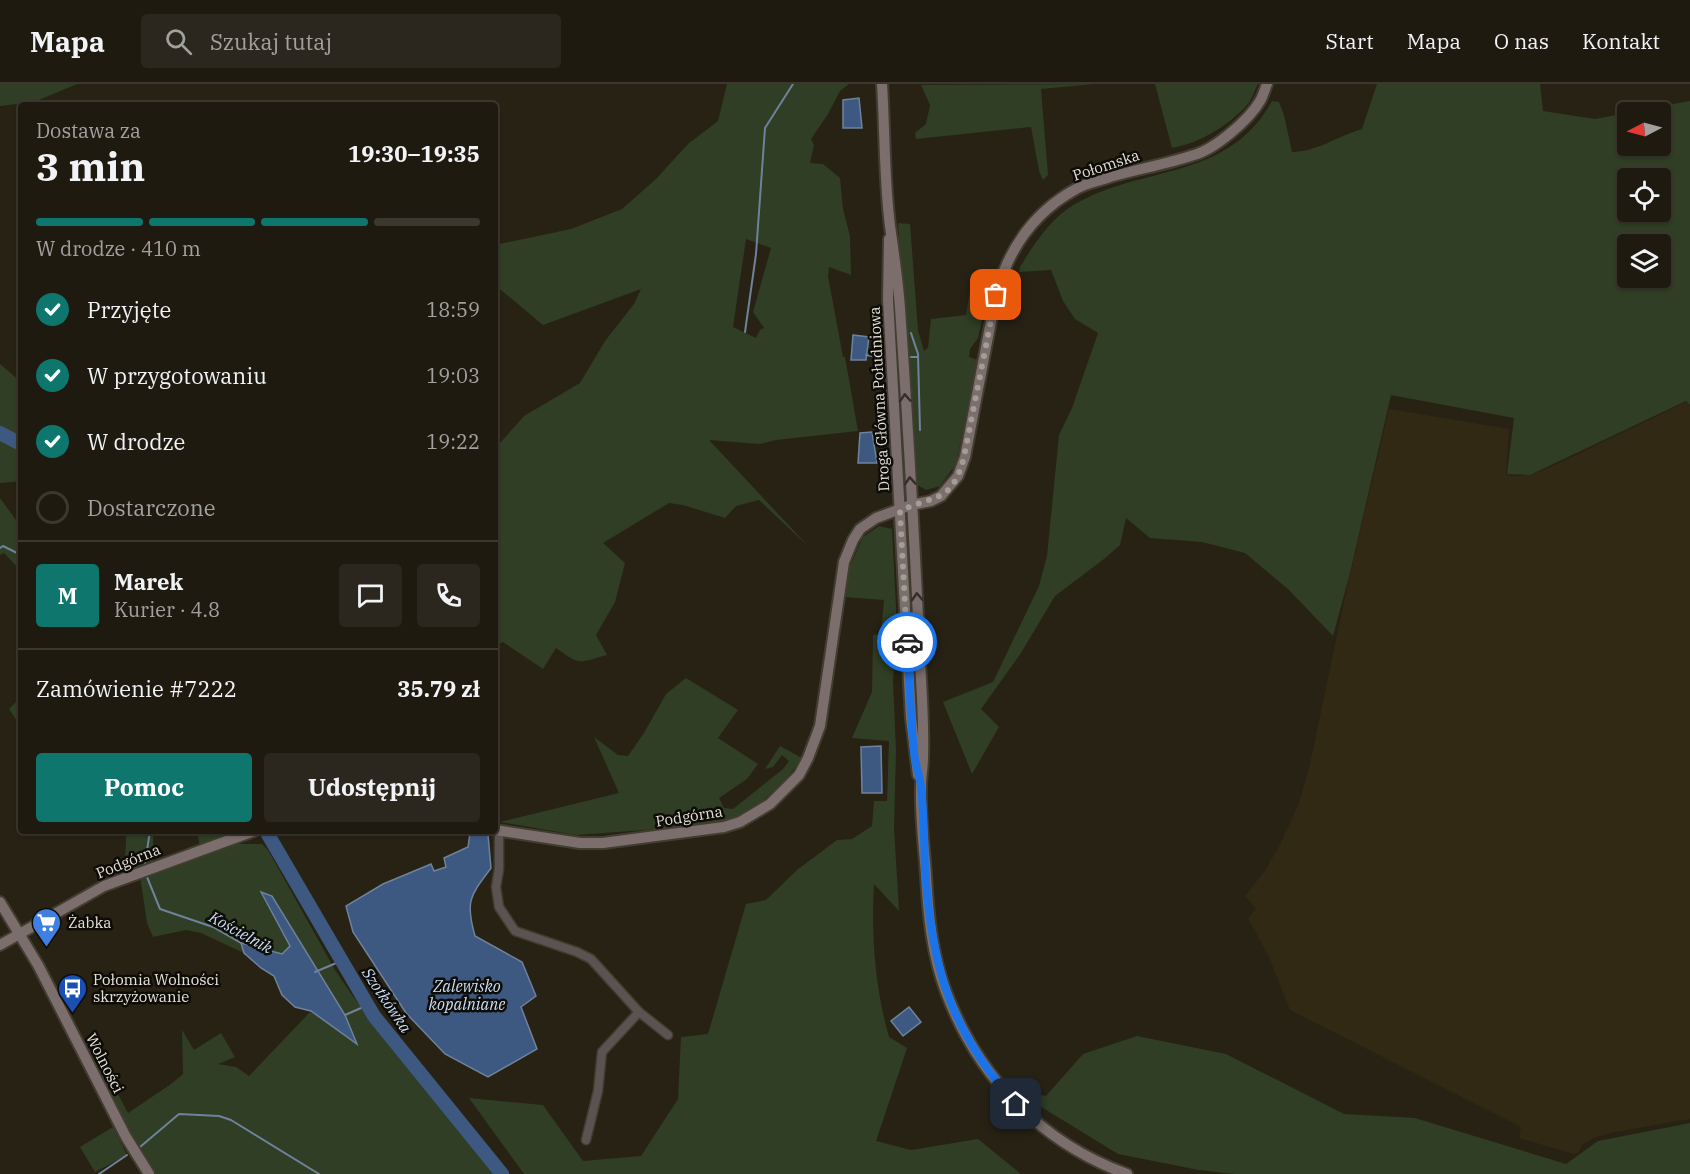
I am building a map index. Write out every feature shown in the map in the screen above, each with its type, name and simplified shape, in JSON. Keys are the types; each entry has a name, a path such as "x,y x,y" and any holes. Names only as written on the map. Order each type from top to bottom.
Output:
{"main road":[{"name":"Droga Główna Południowa","path":"882,84 890,225 888,300 912,718 915,760 921,787"},
{"name":"Połomska","path":"838,604 846,554 856,534 876,518 941,496 958,477 964,457 991,316 1002,274 1017,243 1039,217 1077,187 1197,155 1247,119 1260,101 1268,84"},
{"name":"Droga Główna Południowa","path":"890,225 896,254 900,307 923,719 921,787 926,886 934,948 945,989 966,1037 991,1075 1016,1104 1038,1124 1083,1154 1127,1174"},
{"name":"Podgórna","path":"498,830 580,843 603,843 709,831 740,822 770,804 799,775 820,726 838,604"},
{"name":"Podgórna","path":"0,945 104,885 246,834"},
{"name":"Wolności","path":"0,902 78,1041 126,1137 149,1174"}],"street":[{"name":"Podgórna","path":"497,834 500,858 496,887 499,907 515,931 591,959 639,1012 668,1035"},
{"path":"586,1140 598,1091 602,1052 639,1012"}],"shaded area":[{"path":"1686,402 1690,406 1690,1119 1593,1138 1574,1154 1519,1138 1521,1127 1290,1010 1269,957 1248,918 1256,909 1245,896 1264,872 1280,845 1299,803 1310,764 1348,583 1389,409 1509,429 1506,475 1517,476 1533,474 1551,467"}],"green space":[{"path":"0,84 77,84 34,102 18,102 18,104 0,106"},
{"path":"727,84 849,84 840,91 811,139 814,145 810,163 823,164 840,178 843,209 850,236 851,275 829,267 828,276 858,431 776,440 760,444 709,440 809,547 759,500 736,506 725,518 669,503 603,543 625,563 615,602 596,635 607,655 580,661 570,658 556,648 543,669 503,642 498,644 498,448 524,416 580,383 605,341 634,304 641,289 543,325 498,288 498,244 571,229 622,209 656,179 688,144 718,121","holes":["746,239 771,248 753,312 764,328 760,330 756,338 733,327"]},
{"path":"1094,84 1041,89 1048,175 1043,180 1039,171 1031,127 916,139 915,133 926,124 930,105 921,85"},
{"path":"1155,84 1258,84 1249,103 1222,127 1203,138 1172,148"},
{"path":"1377,84 1540,84 1543,111 1595,119 1617,115 1617,156 1671,156 1671,104 1690,101 1690,405 1686,401 1530,475 1507,474 1514,418 1391,395 1333,636 1289,590 1245,553 1202,542 1150,538 1126,518 1120,545 1055,596 1021,653 981,709 999,727 972,774 943,702 993,682 1039,586 1047,556 1059,435 1072,408 1098,333 1075,319 1063,301 1051,270 1019,272 1020,267 1046,229 1066,210 1092,195 1205,160 1230,147 1253,128 1272,101 1279,102 1292,152 1318,147 1362,129"},
{"path":"898,223 910,224 918,330 924,351 928,348 931,319 966,315 971,284 991,287 986,304 977,306 977,312 983,316 978,338 970,349 969,357 978,360 956,464 940,486 926,490 916,484"},
{"path":"0,364 18,379 18,481 0,483"},
{"path":"0,498 18,523 18,568 4,553 0,555"},
{"path":"879,526 892,529 897,627 893,680 896,751 894,828 899,911 874,884 874,942 880,1000 889,1037 907,1048 876,1141 911,1150 978,1139 1021,1174 524,1174 469,1098 543,1105 583,1161 641,1156 678,1099 681,1037 708,1034 746,904 766,900 797,870 837,840 852,839 872,826 874,801 887,801 889,741 852,738 872,692 873,635 881,634 884,600 844,597 850,566 863,537"},
{"path":"686,678 738,710 718,738 758,764 747,779 719,798 724,808 733,809 783,769 789,761 782,755 773,767 765,769 780,746 802,758 786,779 760,803 736,818 701,826 576,835 500,822 619,793 594,737 618,755 628,756 666,694"},
{"path":"18,700 18,722 9,709"},
{"path":"125,834 153,834 153,862 125,874"},
{"path":"198,834 232,834 200,847"},
{"path":"230,844 262,844 268,850 335,970 352,995 431,1097 497,1174 155,1174 130,1133 109,1091 95,1062 99,1059 128,1113 183,1074 182,1030 194,1050 221,1033 235,1057 218,1064 236,1067 249,1076 311,1011 357,1043 345,1015 272,896 261,893 290,946 282,954 241,942 244,953 201,933 186,930 153,937 147,923 140,876"},
{"path":"1137,1036 1226,1054 1344,1114 1415,1118 1566,1164 1598,1141 1690,1123 1690,1174 1234,1174 1199,1170 1118,1154 1015,1091 1046,1096 1083,1054"},
{"path":"113,1127 127,1155 95,1172 80,1147"}],"water":[{"path":"859,98 862,128 843,128 843,100"},
{"path":"853,335 869,337 866,360 851,360"},
{"path":"872,432 877,463 858,463 860,433"},
{"path":"881,746 882,793 862,793 861,747"},
{"name":"Zalewisko kopalniane","path":"470,834 488,835 491,868 474,893 470,906 475,936 522,962 536,996 521,1007 537,1049 488,1077 445,1054 406,1013 353,932 346,906 383,884 431,864 434,871 446,867 444,858 468,847"},
{"path":"261,892 272,896 345,1015 357,1044 311,1011 295,1007 282,995 274,976 244,953 241,943 282,954 290,946"},
{"path":"909,1007 921,1022 903,1036 891,1021"}],"waterway":[{"path":"745,332 756,254 765,128 793,84"},
{"path":"911,333 918,354 920,430"},
{"path":"866,355 878,357"},
{"path":"910,357 918,357"},
{"path":"873,436 882,431"},
{"name":"Szotkówka","path":"0,433 18,442"},
{"name":"Kościelnik","path":"0,548 3,546 18,554"},
{"name":"Kościelnik","path":"145,863 150,834"},
{"name":"Szotkówka","path":"268,834 374,1016 502,1174"},
{"name":"Kościelnik","path":"147,877 160,909 213,927 241,943"},
{"name":"Kościelnik","path":"315,972 341,961"},
{"path":"345,1015 368,1005"},
{"path":"140,1147 179,1114 219,1116 231,1120 319,1174"},
{"path":"99,1174 127,1155"}],"way so far":[{"path":"907,642 900,511 941,496 950,489 958,477 963,463 996,295"}],"place":[{"name":"Żabka","path":"47,948"},
{"name":"Połomia Wolności skrzyżowanie","path":"72,1014"}],"route":[{"path":"907,642 915,760 921,787 928,906 942,982 966,1037 979,1059 1016,1104"}]}
